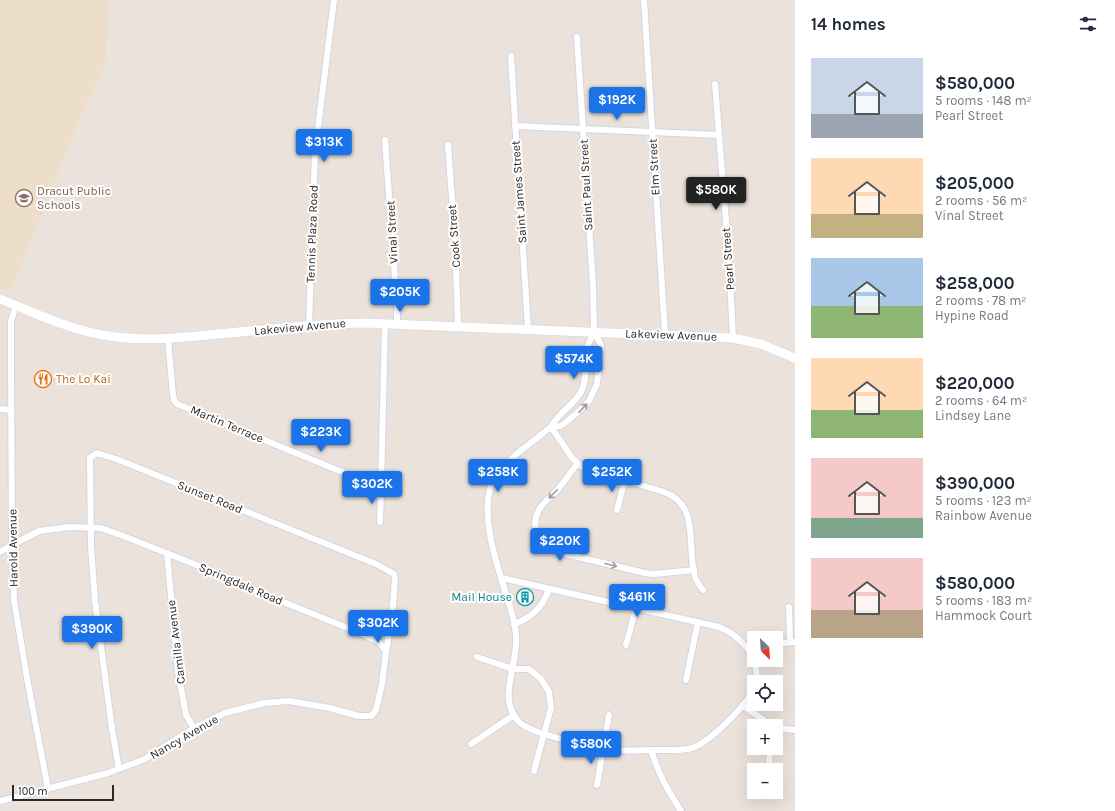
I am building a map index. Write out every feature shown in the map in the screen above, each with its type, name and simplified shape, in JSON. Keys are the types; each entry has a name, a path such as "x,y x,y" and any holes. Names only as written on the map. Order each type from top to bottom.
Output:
{"main road":[{"name":"Lakeview Avenue","path":"0,299 62,324 95,334 130,339 168,339 309,325 385,323 734,338 760,344 795,358"}],"street":[{"name":"Tennis Plaza Road","path":"309,325 316,152 334,0"},
{"name":"Elm Street","path":"644,0 664,334"},
{"name":"Saint Paul Street","path":"577,37 593,286 594,332"},
{"name":"Saint James Street","path":"511,56 528,329"},
{"name":"Pearl Street","path":"715,84 734,338"},
{"path":"515,126 719,135"},
{"name":"Vinal Street","path":"385,140 397,324"},
{"name":"Cook Street","path":"448,145 455,237 458,326"},
{"name":"Harold Avenue","path":"16,305 11,321 12,545 14,600 48,789"},
{"path":"380,522 385,323"},
{"path":"550,427 561,426 577,413 589,401 597,384 600,345 594,332"},
{"path":"594,332 588,347 586,371 581,391 571,404 555,419 550,427 502,467 492,481 487,498 491,540 514,624 516,643 508,703 514,715 524,726 544,734 603,748 651,750 684,749 700,745 712,736 747,700"},
{"name":"Martin Terrace","path":"168,339 173,395 177,404 381,488"},
{"path":"0,409 11,410"},
{"path":"550,427 577,464 588,469 670,494 680,501 689,519 694,570 698,582 703,590"},
{"name":"Sunset Road","path":"90,528 90,458 97,453 163,477 376,564 394,575 395,579 392,617 386,651"},
{"path":"577,464 559,488 541,506 536,515 536,534 544,545 557,552 641,572 654,574 694,570"},
{"path":"617,510 625,480"},
{"name":"Springdale Road","path":"0,552 39,531 69,528 101,528 167,553 355,631 379,642 386,651"},
{"path":"90,528 95,601 112,729 119,769"},
{"name":"Camilla Avenue","path":"167,553 178,672 186,714 194,728"},
{"path":"502,578 720,627 731,632 747,648"},
{"path":"514,624 527,618 539,609 547,597 549,589"},
{"path":"789,607 792,642"},
{"path":"626,645 636,608"},
{"path":"686,680 698,622"},
{"name":"Nancy Avenue","path":"0,801 119,769 145,759 194,728 225,713 264,703 289,701 330,708 359,716 371,715 376,710 382,684 386,651"},
{"path":"477,657 513,668 529,669 541,679 549,692 551,708 534,771"},
{"path":"742,706 762,719"},
{"path":"471,744 514,715"},
{"path":"596,785 609,716"},
{"path":"783,729 795,730"},
{"path":"651,750 661,778 681,811"}],"shaded area":[{"name":"Dracut Public Schools","path":"0,0 108,0 106,58 103,71 84,109 11,291 0,287"}],"place":[{"name":"Dracut Public Schools","path":"24,198"},
{"name":"The Lo Kai","path":"43,379"},
{"name":"Mail House","path":"525,597"}]}
